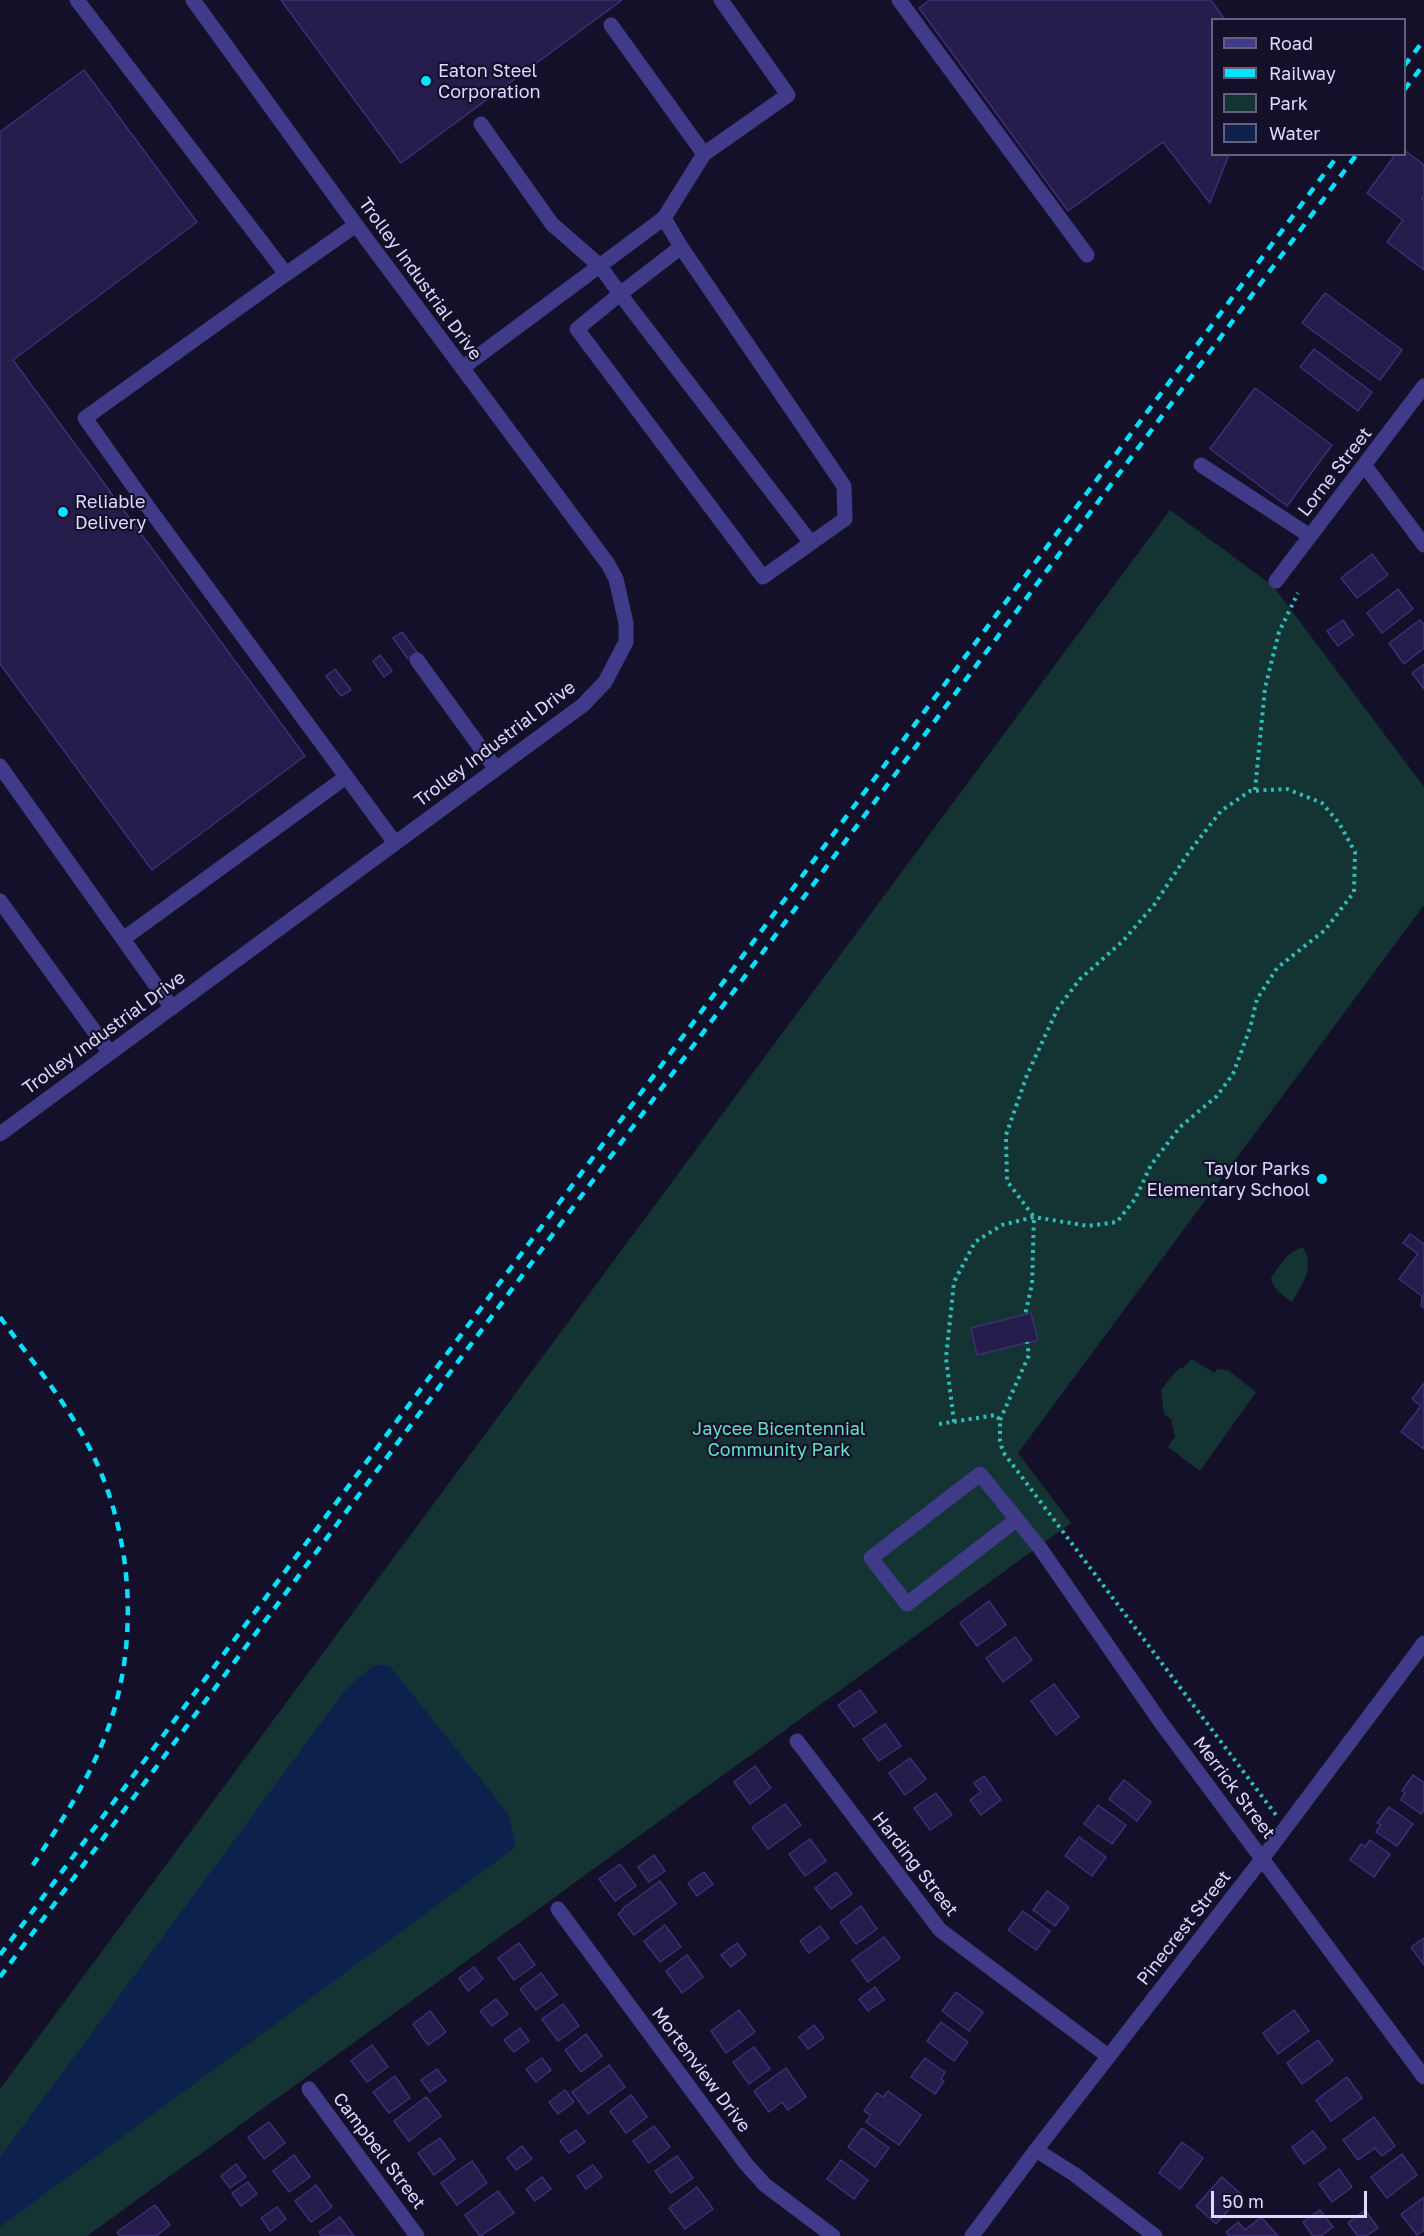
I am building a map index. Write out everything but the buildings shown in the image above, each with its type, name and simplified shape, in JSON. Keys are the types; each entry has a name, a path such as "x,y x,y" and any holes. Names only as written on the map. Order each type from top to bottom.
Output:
{"street":[{"path":"77,0 285,274"},
{"name":"Trolley Industrial Drive","path":"0,1134 583,705 606,682 626,642 626,623 616,579 608,564 356,225 193,0"},
{"path":"462,368 664,218 704,154 788,95 721,0"},
{"path":"899,0 1087,255"},
{"path":"611,25 704,154"},
{"path":"481,124 552,224 600,266 811,543"},
{"path":"664,218 681,247 844,486 845,519 763,577 577,329 681,247"},
{"path":"356,225 85,417 148,507 395,843"},
{"name":"Lorne Street","path":"1275,581 1424,386"},
{"path":"1201,465 1310,536"},
{"path":"1365,466 1424,545"},
{"path":"417,660 496,769"},
{"path":"0,766 172,1008"},
{"path":"123,939 346,777"},
{"path":"0,901 110,1053"},
{"name":"Merrick Street","path":"1016,1520 907,1604 871,1558 980,1474 1040,1548 1162,1724 1424,2077"},
{"name":"Pinecrest Street","path":"972,2236 1424,1644"},
{"name":"Harding Street","path":"797,1741 940,1930 1108,2056"},
{"name":"Mortenview Drive","path":"558,1910 746,2164 765,2185 833,2236"},
{"name":"Campbell Street","path":"309,2089 417,2236"},
{"path":"1036,2150 1074,2174 1155,2236"}],"path":[{"path":"1255,790 1265,688 1279,632 1298,593"},
{"path":"954,1422 946,1358 954,1282 975,1242 1002,1225 1034,1217 1088,1226 1117,1222 1135,1199 1151,1165 1180,1127 1217,1096 1233,1074 1250,1028 1257,999 1277,968 1325,930 1354,892 1355,852 1339,823 1322,803 1287,789 1250,790 1221,811 1154,905 1123,941 1080,979 1058,1008 1027,1075 1006,1135 1007,1180 1034,1217 1032,1284 1025,1315"},
{"path":"1027,1342 1029,1355 1000,1420 1000,1441 1004,1452 1278,1819 1287,1826"},
{"path":"939,1424 996,1415 1000,1420"}],"green space":[{"name":"Jaycee Bicentennial Community Park","path":"1170,510 1273,586 1424,787 1424,905 1018,1453 1071,1523 87,2236 0,2236 0,2089"},
{"path":"1303,1247 1308,1269 1292,1302 1276,1289 1271,1278 1288,1256"},
{"path":"1192,1359 1214,1373 1217,1369 1229,1371 1256,1392 1200,1471 1168,1447 1175,1437 1171,1419 1164,1414 1161,1390 1178,1369 1184,1367"}],"water":[{"path":"374,1665 389,1665 508,1813 516,1847 0,2227 0,2157 346,1689"}],"railway":[{"path":"1406,63 1424,40"},
{"path":"1406,87 1424,64"},
{"path":"0,1955 1338,156"},
{"path":"0,1977 1356,156"},
{"path":"0,1317 58,1395 88,1445 103,1477 114,1510 127,1580 126,1651 111,1720 86,1778 31,1868"}],"place":[{"name":"Eaton Steel Corporation","path":"426,81"},
{"name":"Reliable Delivery","path":"63,512"},
{"name":"Taylor Parks Elementary School","path":"1322,1179"}]}
